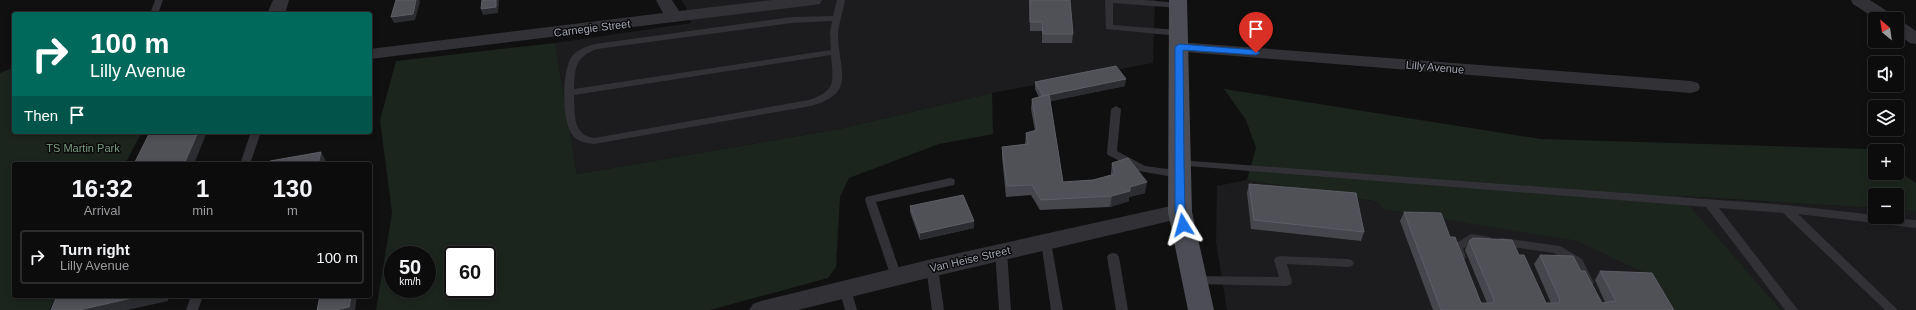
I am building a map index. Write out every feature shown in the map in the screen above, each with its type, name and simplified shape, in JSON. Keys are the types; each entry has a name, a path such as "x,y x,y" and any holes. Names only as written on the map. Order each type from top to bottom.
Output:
{"main road":[{"path":"1178,2 1180,212 1201,310"}],"street":[{"path":"277,12 281,0"},
{"path":"664,0 674,18"},
{"name":"Carnegie Street","path":"372,54 814,0"},
{"path":"1859,0 1877,12"},
{"path":"1904,31 1916,39"},
{"name":"Lilly Avenue","path":"1179,40 1691,87"},
{"name":"Van Heise Street","path":"761,310 932,268 1180,212"}],"lane":[{"path":"155,12 159,0"},
{"path":"837,18 792,20 595,47 579,54 573,61 569,93 569,110 574,131 583,140 594,141 811,103 826,98 835,90 838,81 834,33 842,0"},
{"path":"1178,2 1109,0 1109,28 1179,40"},
{"path":"569,93 836,52"},
{"path":"1116,109 1112,153 1143,169 1179,168 1710,204 1786,210 1916,224"},
{"path":"246,162 255,134"},
{"path":"896,277 870,200 950,182"},
{"path":"1710,204 1792,310"},
{"path":"1786,210 1892,310"},
{"path":"1465,269 1457,248 1471,238 1556,248 1578,262 1595,296"},
{"path":"1046,242 1057,310"},
{"path":"1518,244 1524,257"},
{"path":"1001,252 1005,310"},
{"path":"1113,257 1122,310"},
{"path":"1195,280 1286,282 1280,260 1348,263"},
{"path":"932,268 938,310"},
{"path":"846,289 851,310"},
{"path":"192,310 196,298"}],"shaded area":[{"path":"681,0 1155,0 1153,63 992,93 839,129 577,174 555,43 691,23 686,7"},
{"path":"1247,180 1379,202 1381,209 1641,252 1673,310 1227,310 1216,242 1217,186"},
{"path":"1680,196 1868,208 1868,224 1904,224 1904,210 1916,211 1916,310 1781,310"}],"green space":[{"path":"555,43 577,174 839,129 992,93 993,134 939,144 849,178 840,197 836,267 828,278 710,310 376,310 384,262 384,298 436,298 436,246 387,246 392,213 380,120 396,61"},
{"name":"TS Martin Park","path":"12,68 12,134 141,134 126,162 12,162 12,298 56,298 49,310 0,310 0,73"},
{"path":"1224,89 1541,139 1868,149 1868,180 1904,180 1904,175 1916,183 1916,211 1904,210 1904,188 1868,188 1868,208 1681,196 1781,310 1673,310 1654,277 1577,241 1381,209 1379,202 1247,180 1256,148 1246,120"}],"building":[{"path":"396,0 416,0 413,14 391,17"},
{"path":"482,0 496,0 496,7 481,9"},
{"path":"1030,0 1070,0 1073,34 1043,34 1042,22 1030,22"},
{"path":"1116,66 1126,79 1043,96 1035,82"},
{"path":"1049,94 1063,182 1093,180 1115,174 1112,163 1128,158 1147,182 1130,187 1130,191 1112,196 1041,200 1032,185 1007,186 1002,147 1028,144 1026,133 1037,130 1032,99"},
{"path":"149,134 197,134 185,162 135,162"},
{"path":"321,152 318,162 270,161"},
{"path":"1249,184 1356,193 1364,232 1254,220"},
{"path":"963,195 974,221 920,233 910,206"},
{"path":"1404,212 1441,213 1450,237 1455,237 1481,303 1493,303 1494,300 1469,241 1473,238 1512,240 1519,255 1524,255 1546,303 1559,303 1560,300 1540,255 1573,256 1581,271 1585,271 1602,303 1616,301 1600,271 1652,273 1674,310 1441,310"},
{"path":"56,298 132,298 79,310 51,310"},
{"path":"320,298 351,298 349,307 335,310 317,310"}],"route":[{"path":"1183,225 1180,212 1179,47 1256,53"}]}
